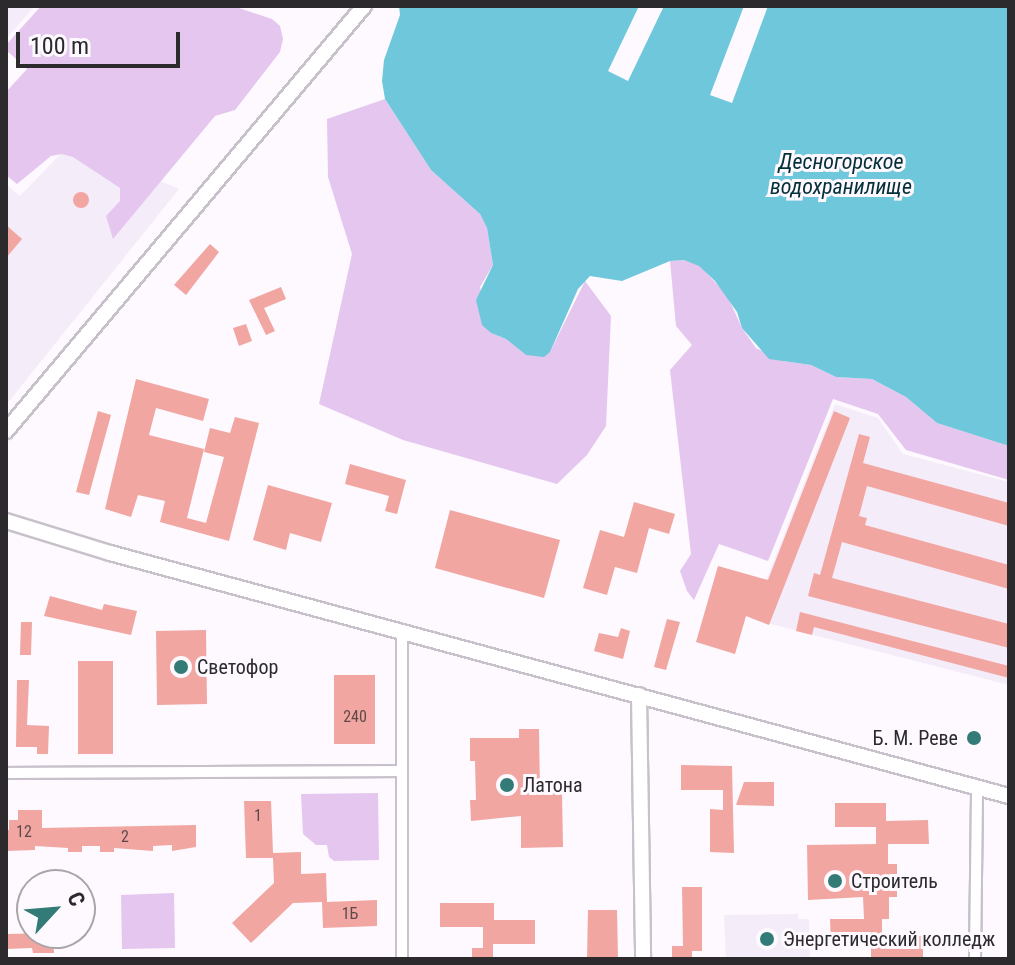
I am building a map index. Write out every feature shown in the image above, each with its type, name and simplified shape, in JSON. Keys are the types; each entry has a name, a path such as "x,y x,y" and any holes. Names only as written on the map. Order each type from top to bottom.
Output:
{"street":[{"path":"6,431 364,6"},
{"path":"6,521 1009,796"},
{"path":"402,631 402,959"},
{"path":"639,695 643,959"},
{"path":"6,773 400,771"},
{"path":"975,959 977,788"}],"shaded area":[{"path":"6,6 35,6 6,39"},
{"path":"41,6 233,6 272,19 280,26 283,39 280,52 235,110 215,116 113,239 106,216 120,201 120,188 73,157 62,154 51,156 17,184 6,175 6,92 27,69 6,50 6,45"},
{"path":"385,99 431,170 480,214 487,228 493,265 480,287 491,333 506,339 526,355 550,352 585,281 611,316 606,426 587,455 557,484 403,440 319,404 352,254 328,177 327,119"},
{"path":"72,142 179,189 6,405 6,184 20,196"},
{"path":"684,260 699,265 727,295 742,328 756,348 783,361 811,365 836,377 872,379 906,397 937,423 1009,446 1009,480 906,450 878,414 833,399 768,561 719,544 694,600 680,571 691,554 670,370 692,345 676,326 670,261"},
{"path":"835,404 878,418 903,454 1009,482 1009,685 751,619"},
{"path":"378,793 379,860 334,861 329,857 327,845 316,845 303,834 301,794"},
{"path":"174,893 175,948 122,949 121,895"},
{"name":"Энергетический колледж","path":"798,914 798,919 809,919 810,959 726,959 724,915"}],"water":[{"name":"Десногорское водохранилище","path":"399,6 1009,6 1009,446 937,423 906,397 872,379 836,377 811,365 769,359 742,328 737,312 715,281 699,266 684,260 670,261 622,281 590,276 578,289 550,352 544,357 526,355 506,339 491,333 482,325 476,300 493,265 487,228 480,214 431,170 385,99 382,81 384,60 400,15"}],"pier":[{"path":"639,6 664,6 628,81 608,71"},
{"path":"744,6 768,6 732,103 710,95"}],"building":[{"path":"78,192 84,192 89,200 87,206 78,208 73,203 73,197"},
{"path":"6,225 22,239 6,258"},
{"path":"210,244 219,252 186,295 174,285"},
{"path":"281,287 286,299 264,308 275,331 266,335 249,300"},
{"path":"246,324 252,341 239,346 233,328"},
{"path":"136,379 209,399 203,421 156,408 149,435 204,449 187,518 206,523 224,457 204,452 210,428 230,433 235,417 259,423 229,541 160,522 165,501 138,495 131,517 105,509"},
{"path":"98,411 111,415 89,495 76,492"},
{"path":"834,411 850,418 769,625 746,616 735,654 696,642 718,566 768,580"},
{"path":"859,434 870,437 863,463 1009,503 1009,526 867,486 859,516 867,518 865,525 1009,565 1009,589 842,542 832,578 1009,624 1009,648 808,596 814,573 820,575"},
{"path":"350,464 406,480 397,514 385,511 389,496 345,484"},
{"path":"268,485 332,503 321,542 290,533 286,550 253,540"},
{"path":"634,502 675,514 669,534 649,528 637,573 615,567 607,595 583,588 600,530 624,537"},
{"path":"450,510 560,540 544,598 435,568"},
{"path":"50,596 102,610 104,604 137,611 131,635 44,616"},
{"path":"800,612 1009,666 1009,678 814,627 812,635 796,631"},
{"path":"667,619 680,622 666,670 654,667"},
{"path":"21,622 32,622 31,655 20,655"},
{"path":"621,628 630,631 623,659 594,651 599,633 618,637"},
{"name":"Светофор","path":"206,630 207,704 157,705 156,631"},
{"path":"78,661 113,661 113,754 78,754"},
{"path":"334,675 375,675 375,744 334,744"},
{"path":"17,680 29,680 27,725 49,726 48,754 37,754 37,747 16,747"},
{"name":"Латона","path":"519,729 539,729 540,793 562,792 563,847 521,848 521,816 471,821 470,800 476,800 475,761 470,761 470,738 519,738"},
{"path":"681,765 732,766 734,853 710,852 710,809 723,810 723,790 681,790"},
{"path":"744,782 774,782 774,806 736,805"},
{"path":"244,801 271,801 273,853 301,852 301,874 326,873 327,902 377,900 377,926 323,928 322,902 293,903 251,943 232,923 274,883 273,858 246,858"},
{"path":"835,803 886,803 886,821 928,820 929,844 888,844 888,864 897,864 897,897 889,897 889,919 882,919 882,936 923,936 923,959 871,959 871,943 831,943 830,919 864,919 863,897 808,900 807,845 876,844 876,827 835,827"},
{"path":"18,810 42,810 42,828 196,825 196,847 172,851 172,845 153,846 153,851 114,848 114,852 100,852 100,846 82,846 82,852 68,852 68,848 35,846 35,850 6,851 6,830 9,830 9,820 18,820"},
{"path":"682,887 702,887 702,951 692,951 692,959 672,959 672,946 683,946"},
{"path":"440,903 494,903 494,920 535,920 535,944 493,944 493,959 472,959 472,948 483,948 483,927 440,927"},
{"path":"588,910 617,910 618,959 587,959"},
{"path":"6,934 16,934 16,949 6,949"},
{"path":"32,949 54,949 54,953 33,953"}],"place":[{"name":"Светофор","path":"181,667"},
{"name":"Б. М. Реве","path":"974,738"},
{"name":"Латона","path":"507,785"},
{"name":"Строитель","path":"835,881"},
{"name":"Энергетический колледж","path":"767,939"}]}
